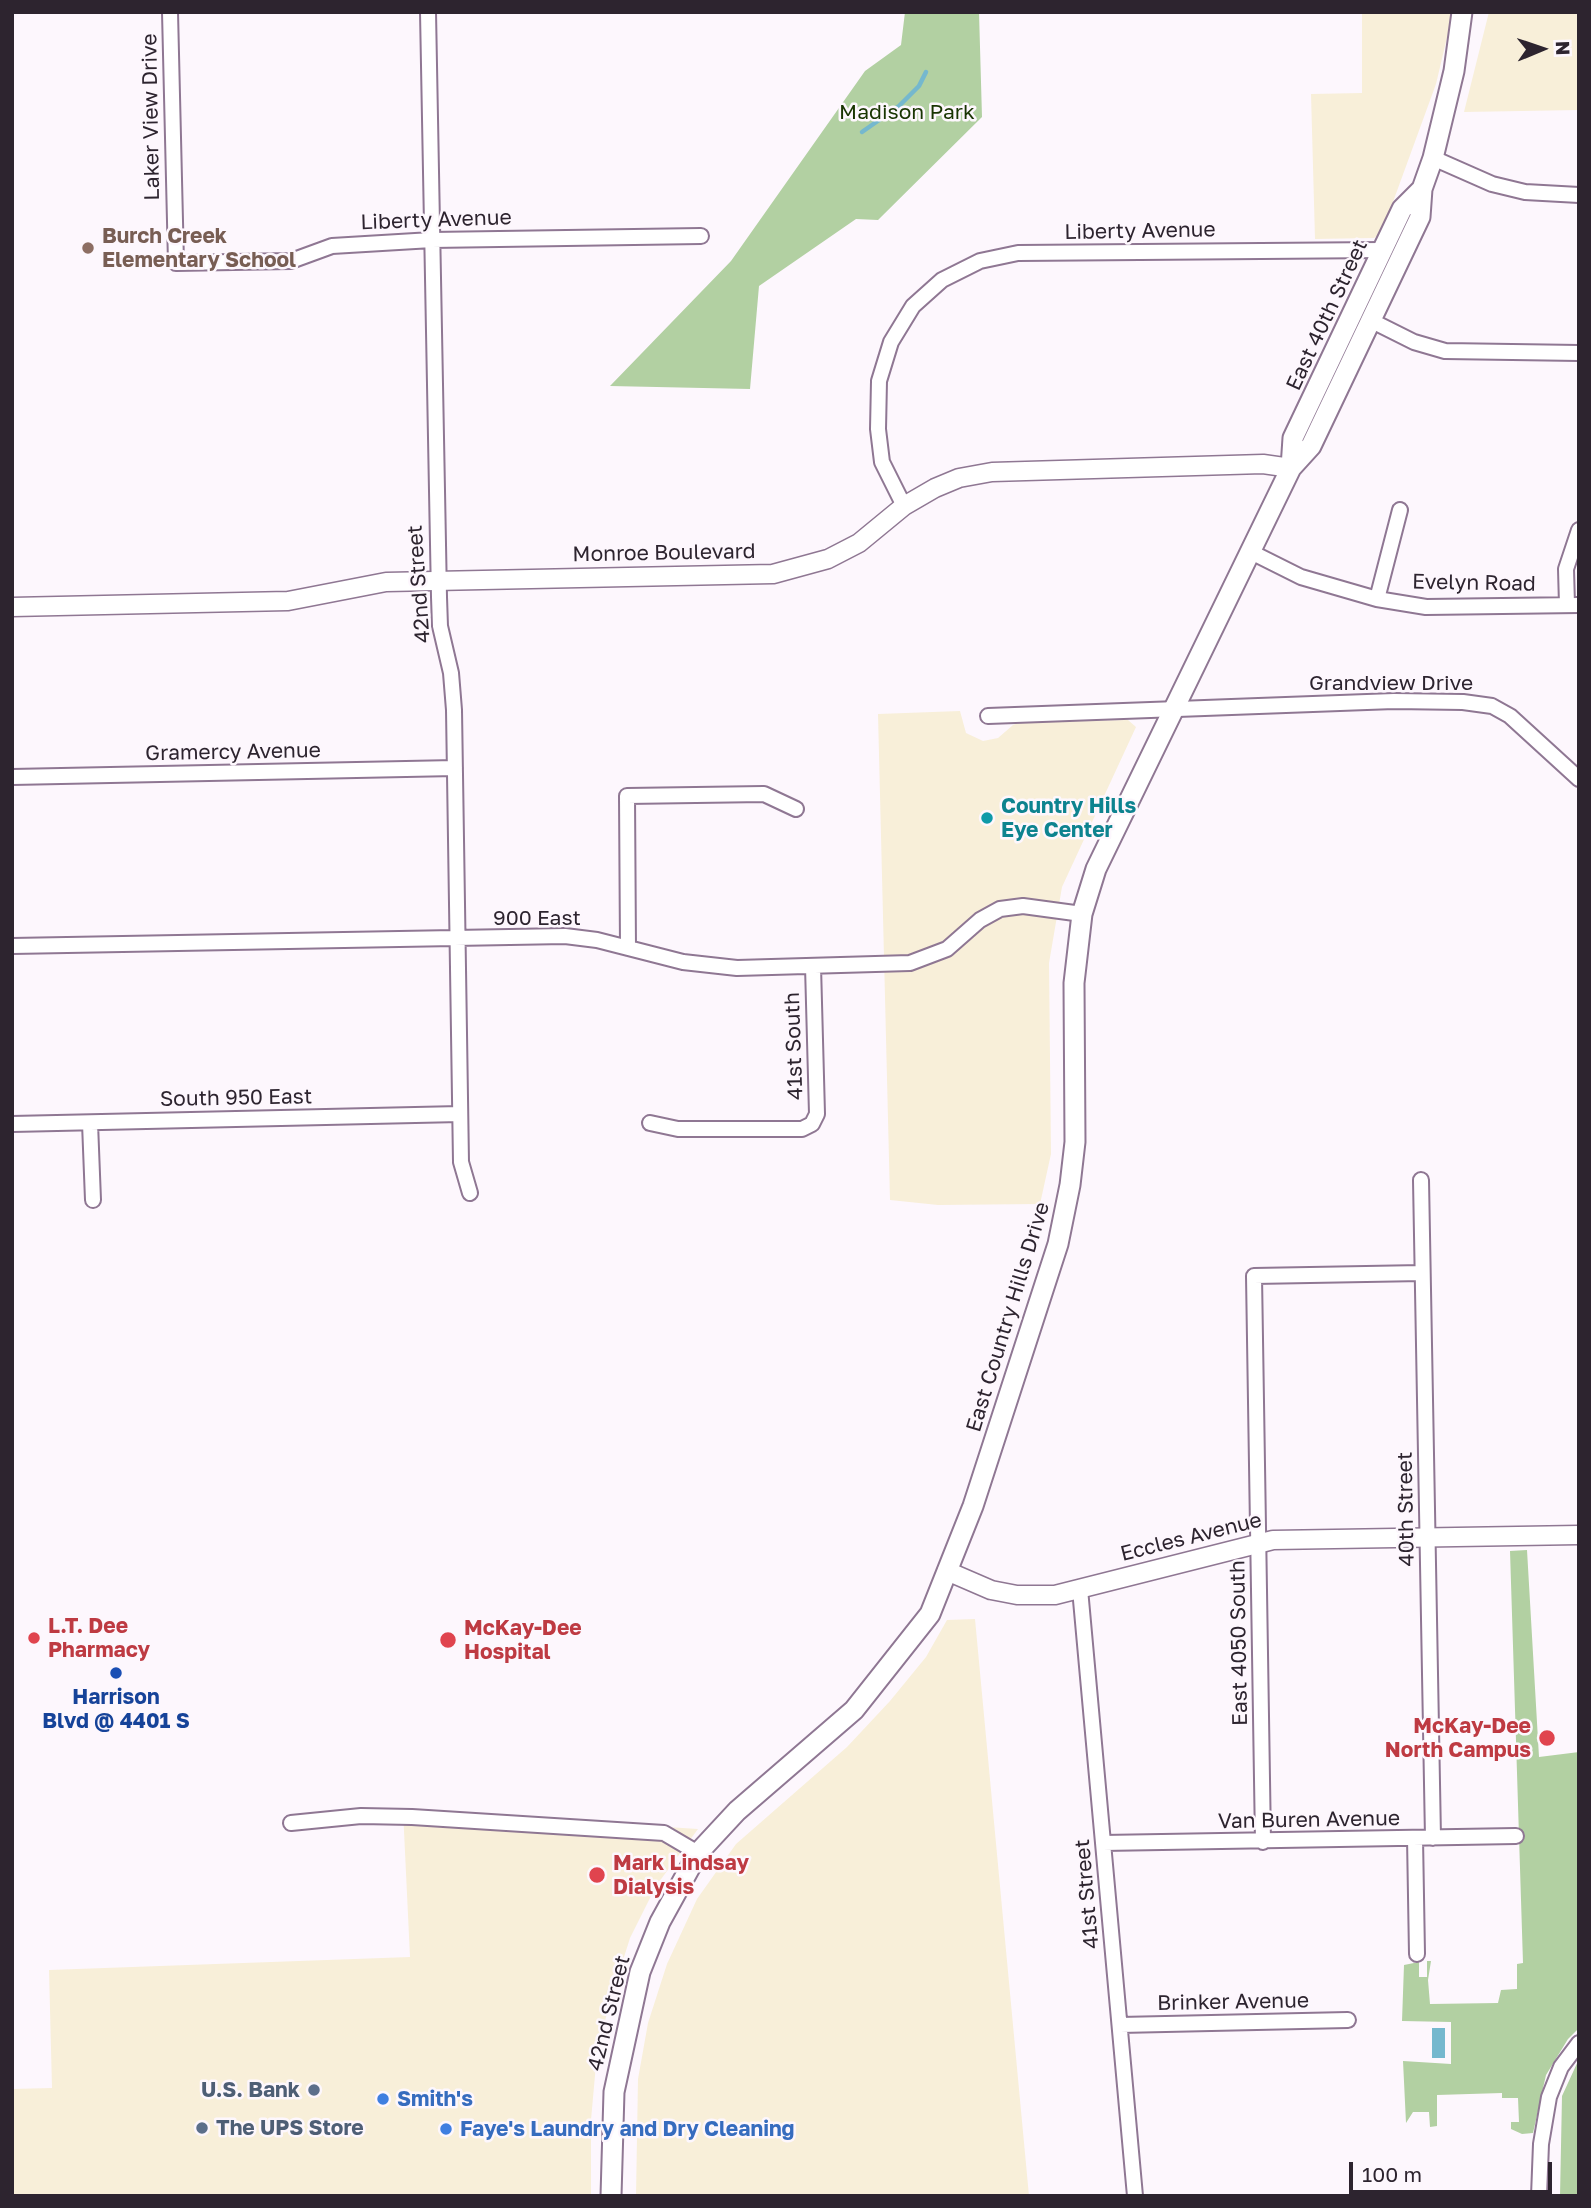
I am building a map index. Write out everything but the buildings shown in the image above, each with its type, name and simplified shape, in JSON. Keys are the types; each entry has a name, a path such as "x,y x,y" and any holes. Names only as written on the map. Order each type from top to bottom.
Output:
{"main road":[{"name":"East 40th Street","path":"1175,709 1291,468 1311,446 1420,217 1422,189 1433,158 1454,71 1462,12"},
{"name":"East 40th Street","path":"1291,468 1293,438 1402,209 1422,189"},
{"name":"East Country Hills Drive","path":"698,1853 737,1811 854,1710 929,1614 947,1571 973,1506 1054,1256 1070,1185 1075,1142 1074,983 1082,914 1096,869 1175,709"},
{"name":"42nd Street","path":"611,2196 614,2092 640,1972 660,1922 698,1853"}],"street":[{"name":"Laker View Drive","path":"170,12 176,263"},
{"name":"42nd Street","path":"428,12 438,580 440,626 451,673 461,1161 470,1193"},
{"path":"1433,158 1492,184 1525,192 1579,195"},
{"name":"Liberty Avenue","path":"176,263 291,261 332,246 432,240 701,236"},
{"name":"Liberty Avenue","path":"904,506 882,462 878,429 879,381 891,342 913,306 943,280 980,261 1018,254 1383,250"},
{"path":"1372,321 1414,342 1446,351 1579,353"},
{"name":"Monroe Boulevard","path":"12,607 288,601 386,582 773,574 828,559 859,543 904,506 959,478 992,472 1263,464 1291,468"},
{"path":"1377,599 1400,510"},
{"path":"1573,605 1566,569 1579,530"},
{"name":"Evelyn Road","path":"1251,552 1301,577 1377,599 1426,607 1573,605"},
{"name":"Grandview Drive","path":"1175,709 1394,701 1463,702 1492,706 1510,716 1579,779"},
{"path":"988,716 1175,709"},
{"name":"Gramercy Avenue","path":"12,777 455,768"},
{"path":"628,948 626,796 764,793 796,808"},
{"name":"900 East","path":"12,946 565,936 683,962 737,968 813,966 910,963 947,949 980,920 1000,909 1023,906 1082,914"},
{"name":"41st South","path":"650,1123 678,1129 802,1129 812,1124 817,1114 813,966"},
{"name":"South 950 East","path":"12,1124 460,1114"},
{"path":"90,1123 93,1200"},
{"name":"40th Street","path":"1421,1180 1433,1838"},
{"name":"East 4050 South","path":"1263,1842 1254,1276 1422,1273"},
{"name":"Eccles Avenue","path":"947,1571 973,1583 1017,1595 1055,1595 1258,1542 1309,1537 1579,1535"},
{"name":"41st Street","path":"1080,1588 1135,2196"},
{"path":"291,1823 361,1816 412,1817 664,1833 677,1838 698,1853"},
{"name":"Van Buren Avenue","path":"1103,1843 1517,1836"},
{"path":"1415,1839 1418,1954"},
{"name":"Brinker Avenue","path":"1120,2025 1348,2020"},
{"path":"1539,2196 1541,2144 1549,2097 1561,2067 1579,2043"}],"shaded area":[{"path":"1362,12 1451,12 1452,16 1436,84 1382,232 1374,238 1315,239 1311,94 1362,93"},
{"path":"1489,12 1579,12 1579,110 1464,112"},
{"path":"960,711 966,733 983,741 998,738 1013,725 1021,722 1128,720 1136,727 1062,887 1049,963 1051,1154 1040,1204 938,1205 890,1200 878,714"},
{"path":"975,1619 1029,2196 636,2196 638,2079 648,2023 667,1964 697,1899 736,1844 847,1747 890,1701 926,1657 947,1620"},
{"path":"403,1810 698,1829 656,1886 630,1938 609,2005 597,2053 591,2120 591,2196 12,2196 12,2089 52,2088 49,1970 410,1957"}],"green space":[{"name":"Madison Park","path":"905,12 979,12 982,117 878,220 856,219 759,286 750,389 610,386 731,261 865,71 901,45"},
{"path":"1527,1550 1539,1757 1579,1752 1579,2028 1568,2039 1546,2075 1533,2133 1522,2134 1511,2129 1511,2122 1519,2122 1518,2098 1502,2098 1502,2093 1437,2095 1437,2126 1430,2127 1429,2112 1413,2112 1406,2123 1403,2061 1451,2064 1451,2022 1402,2021 1404,1965 1419,1962 1419,1977 1427,1977 1427,1961 1431,1961 1428,1980 1430,2004 1498,2003 1501,1990 1517,1989 1517,1964 1523,1963 1510,1551"},
{"path":"1579,2059 1579,2196 1560,2196 1562,2096"}],"water":[{"path":"1432,2028 1445,2028 1445,2058 1432,2058"}],"waterway":[{"path":"862,132 899,106 919,86 926,72"}],"place":[{"name":"Burch Creek Elementary School","path":"88,248"},
{"name":"Country Hills Eye Center","path":"987,818"},
{"name":"L.T. Dee Pharmacy","path":"34,1638"},
{"name":"McKay-Dee Hospital","path":"448,1640"},
{"name":"Harrison Blvd @ 4401 S","path":"116,1673"},
{"name":"McKay-Dee North Campus","path":"1547,1738"},
{"name":"Mark Lindsay Dialysis","path":"597,1875"},
{"name":"U.S. Bank","path":"314,2090"},
{"name":"Smith's","path":"383,2099"},
{"name":"The UPS Store","path":"202,2128"},
{"name":"Faye's Laundry and Dry Cleaning","path":"446,2129"}]}
